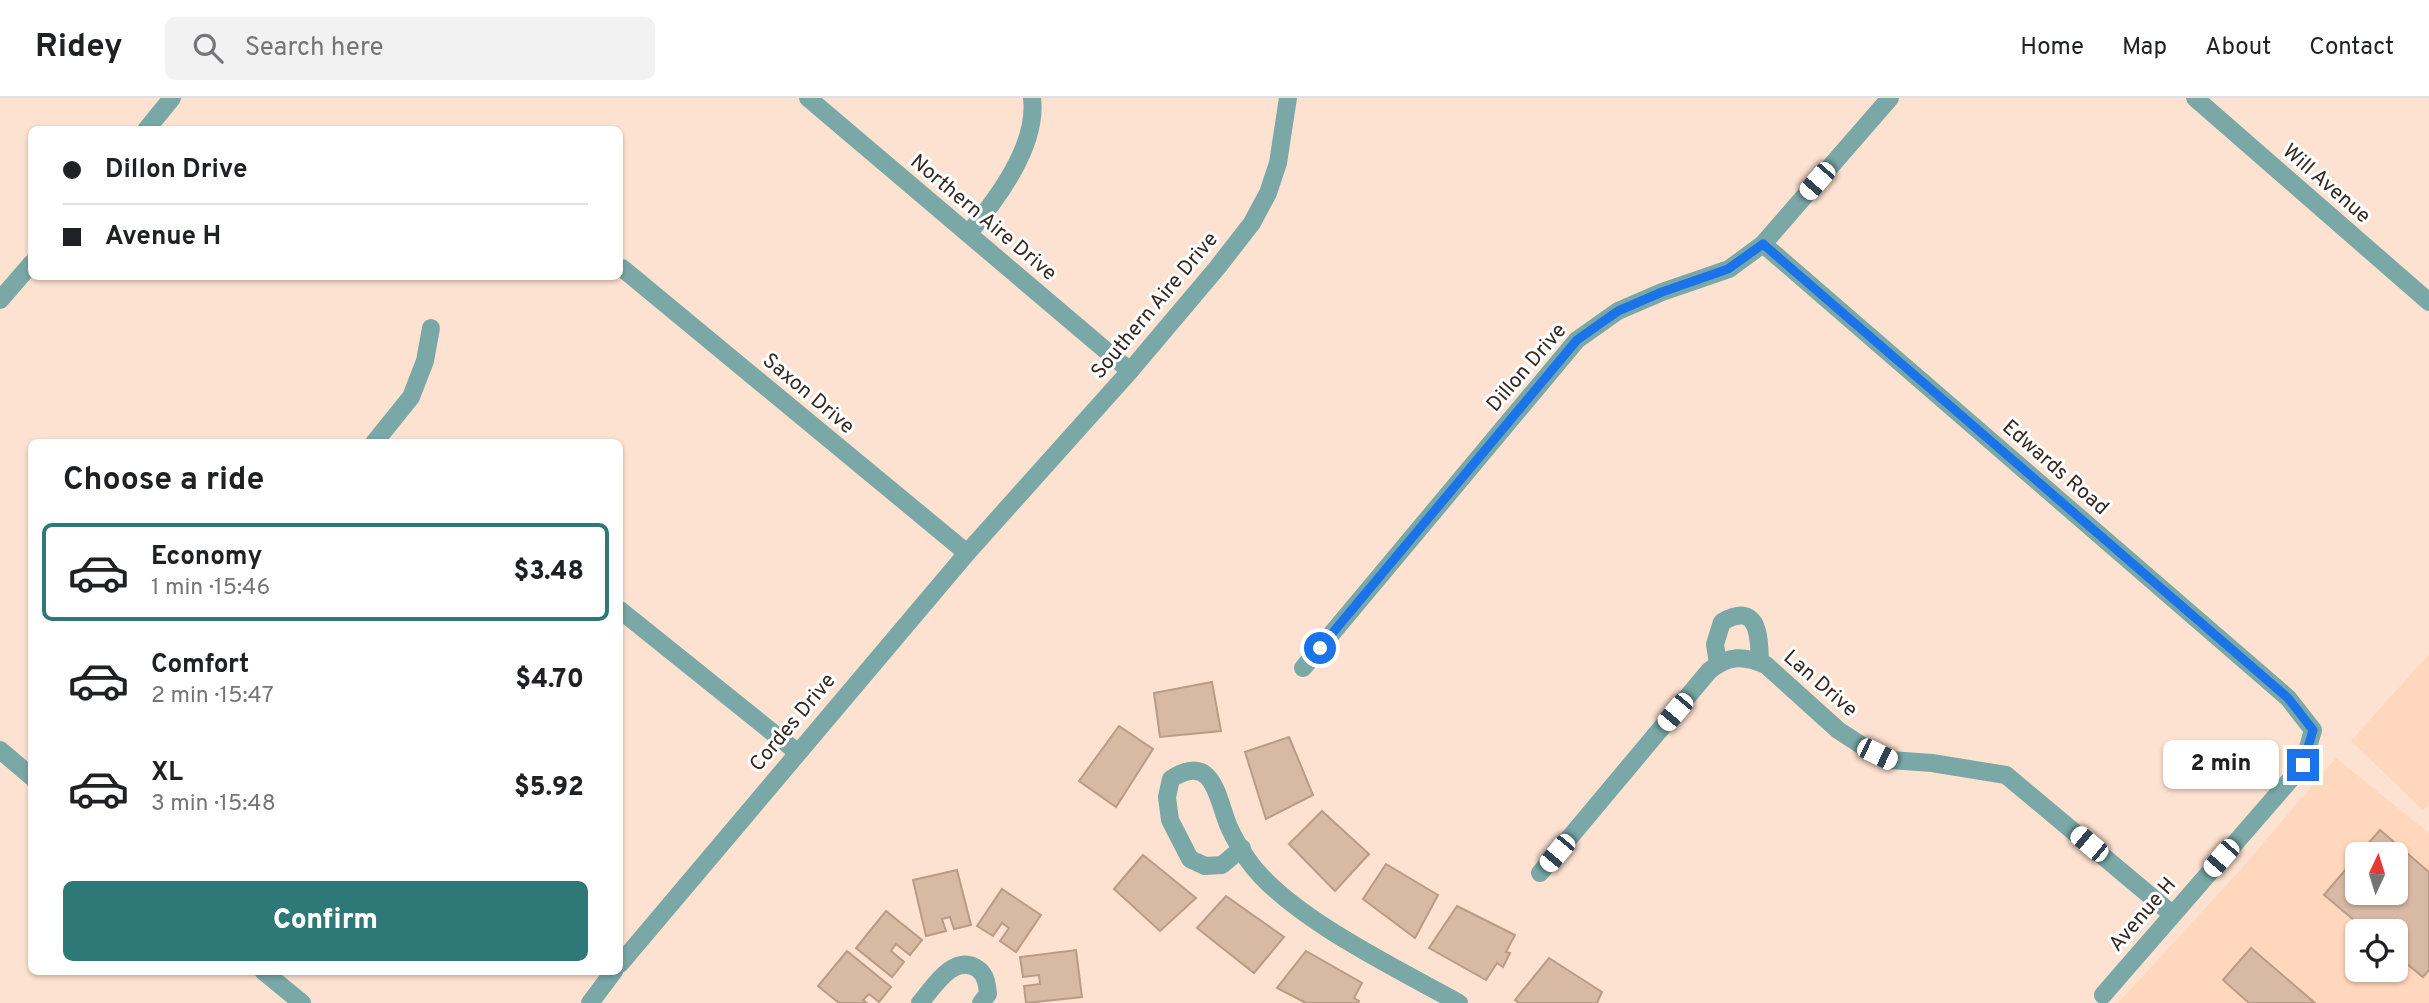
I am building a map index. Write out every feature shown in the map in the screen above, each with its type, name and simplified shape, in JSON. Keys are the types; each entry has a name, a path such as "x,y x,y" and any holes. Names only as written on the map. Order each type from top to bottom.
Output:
{"street":[{"path":"149,126 172,98"},
{"name":"Northern Aire Drive","path":"808,98 1130,371"},
{"path":"968,233 998,197 1009,179 1030,126 1032,98"},
{"name":"Southern Aire Drive","path":"1003,513 1130,371 1252,223 1274,178 1286,122 1288,98"},
{"name":"Dillon Drive","path":"1303,668 1577,340 1618,311 1728,269 1763,244 1890,98"},
{"name":"Will Avenue","path":"2195,98 2428,298"},
{"name":"Edwards Road","path":"1763,244 2288,698 2313,730"},
{"path":"0,300 28,268"},
{"name":"Saxon Drive","path":"623,269 967,553"},
{"path":"377,439 411,397 425,361 431,328"},
{"name":"Cordes Drive","path":"623,951 1003,513"},
{"path":"623,612 797,752"},
{"name":"Lan Drive","path":"1760,663 1756,624 1747,616 1734,615 1722,622 1715,644 1718,664 1734,657 1752,659 1760,663 1766,665 1838,730 1890,760 1932,763 2006,775 2172,914"},
{"path":"1541,873 1700,682 1718,664"},
{"name":"Avenue H","path":"2103,995 2303,765 2313,730"},
{"path":"0,750 28,774"},
{"path":"1242,848 1222,865 1205,866 1190,859 1170,820 1167,797 1171,779 1184,771 1200,771 1210,779 1219,795 1229,827 1242,848 1247,859 1268,883 1298,908 1337,933 1459,1003"},
{"path":"920,1003 948,971 958,964 970,965 980,970 987,981 988,994 981,1003"},
{"path":"268,975 302,1003"},
{"path":"590,1003 611,975"}],"shaded area":[{"path":"2429,654 2429,805 2423,810 2351,741"},
{"path":"2336,758 2429,833 2429,1003 2118,1003 2234,877"}],"building":[{"path":"1212,682 1221,731 1160,737 1154,693"},
{"path":"1119,726 1153,749 1116,807 1079,781"},
{"path":"1289,737 1313,795 1266,819 1245,752"},
{"path":"1322,811 1369,854 1335,891 1289,844"},
{"path":"2380,830 2394,842 2370,842"},
{"path":"2408,854 2429,872 2429,970 2423,977 2408,965 2408,919 2353,919 2324,895 2345,870 2345,905 2408,905"},
{"path":"1143,855 1196,898 1160,931 1114,889"},
{"path":"1386,864 1438,895 1415,938 1363,899"},
{"path":"957,870 971,925 954,929 950,917 942,919 946,931 926,936 913,880"},
{"path":"1002,889 1041,915 1016,952 1000,941 1009,928 1002,923 993,936 977,926"},
{"path":"1226,896 1284,937 1254,973 1197,928"},
{"path":"1457,906 1515,935 1506,952 1510,953 1503,967 1497,963 1486,980 1429,948"},
{"path":"886,911 922,940 910,955 896,944 891,951 904,962 892,977 856,948"},
{"path":"2251,948 2315,1003 2249,1003 2223,980"},
{"path":"1076,950 1082,997 1026,1003 1024,986 1040,984 1039,975 1023,977 1020,957"},
{"path":"847,951 891,987 879,1002 869,994 863,1000 867,1003 839,1003 818,986"},
{"path":"1306,951 1362,983 1354,998 1358,1003 1306,1003 1277,988"},
{"path":"1549,958 1602,992 1597,1003 1519,1003 1515,1000"}],"route":[{"path":"1320,648 1577,340 1618,311 1728,269 1763,244 2288,698 2313,730 2303,765"}]}
